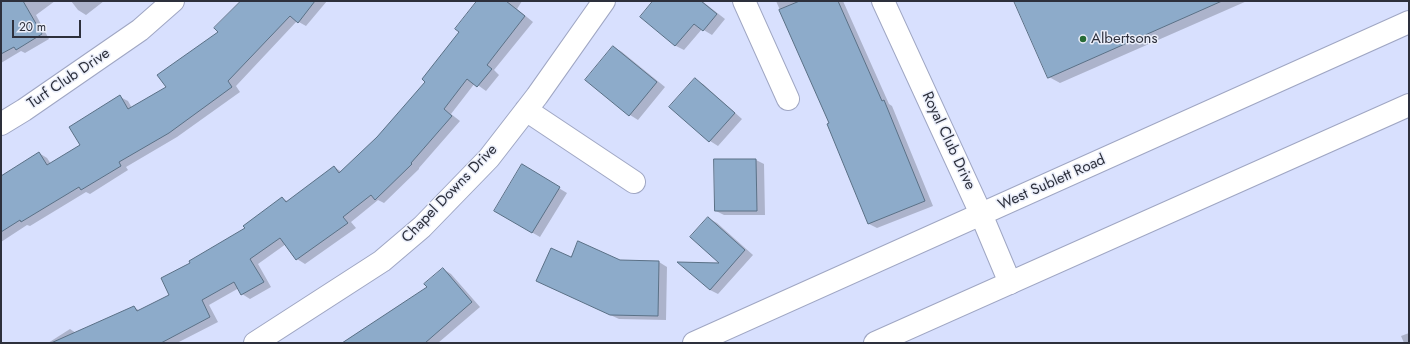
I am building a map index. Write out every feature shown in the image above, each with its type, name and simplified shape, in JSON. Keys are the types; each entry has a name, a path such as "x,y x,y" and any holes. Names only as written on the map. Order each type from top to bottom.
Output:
{"main road":[{"name":"Turf Club Drive","path":"1,124 24,110 140,30 173,1"},
{"name":"Chapel Downs Drive","path":"255,343 382,261 422,227 489,158 526,110 604,1"},
{"path":"744,1 788,99"},
{"name":"Royal Club Drive","path":"883,1 982,214 1010,283"},
{"name":"West Sublett Road","path":"694,343 1409,22"},
{"path":"875,343 1409,105"},
{"path":"526,110 634,182"}],"building":[{"path":"1,1 23,1 42,34 16,50 14,47 1,54"},
{"path":"241,1 315,1 298,23 290,16 228,81 232,87 169,133 119,162 121,166 81,190 79,187 21,222 20,220 1,232 1,176 39,152 47,165 80,145 69,127 120,95 128,109 166,87 157,75 218,32 214,28"},
{"path":"477,1 506,1 525,16 487,65 492,69 477,87 467,79 444,109 452,116 411,163 412,164 375,200 371,195 343,217 348,223 296,260 280,238 250,259 264,282 241,295 234,282 202,300 210,317 161,343 51,343 134,306 137,311 169,295 161,278 190,263 189,261 245,228 243,226 282,197 286,202 334,166 339,173 377,137 425,82 422,79 459,32 455,29"},
{"path":"653,1 701,1 717,14 703,31 694,24 675,46 640,17"},
{"path":"800,1 838,1 882,101 884,100 925,201 868,224 827,124 829,123 779,10"},
{"name":"Albertsons","path":"1014,1 1222,1 1048,78"},
{"path":"613,46 657,82 629,116 585,80"},
{"path":"695,78 735,113 709,142 669,107"},
{"path":"714,159 756,159 757,211 715,211"},
{"path":"522,164 560,187 532,233 494,211"},
{"path":"708,217 745,250 710,290 677,262 719,263 690,237"},
{"path":"578,241 620,260 659,261 658,316 610,315 536,281 551,248 571,257"},
{"path":"443,268 472,302 425,343 342,343 427,287 424,284"}],"place":[{"name":"Albertsons","path":"1083,39"}]}
